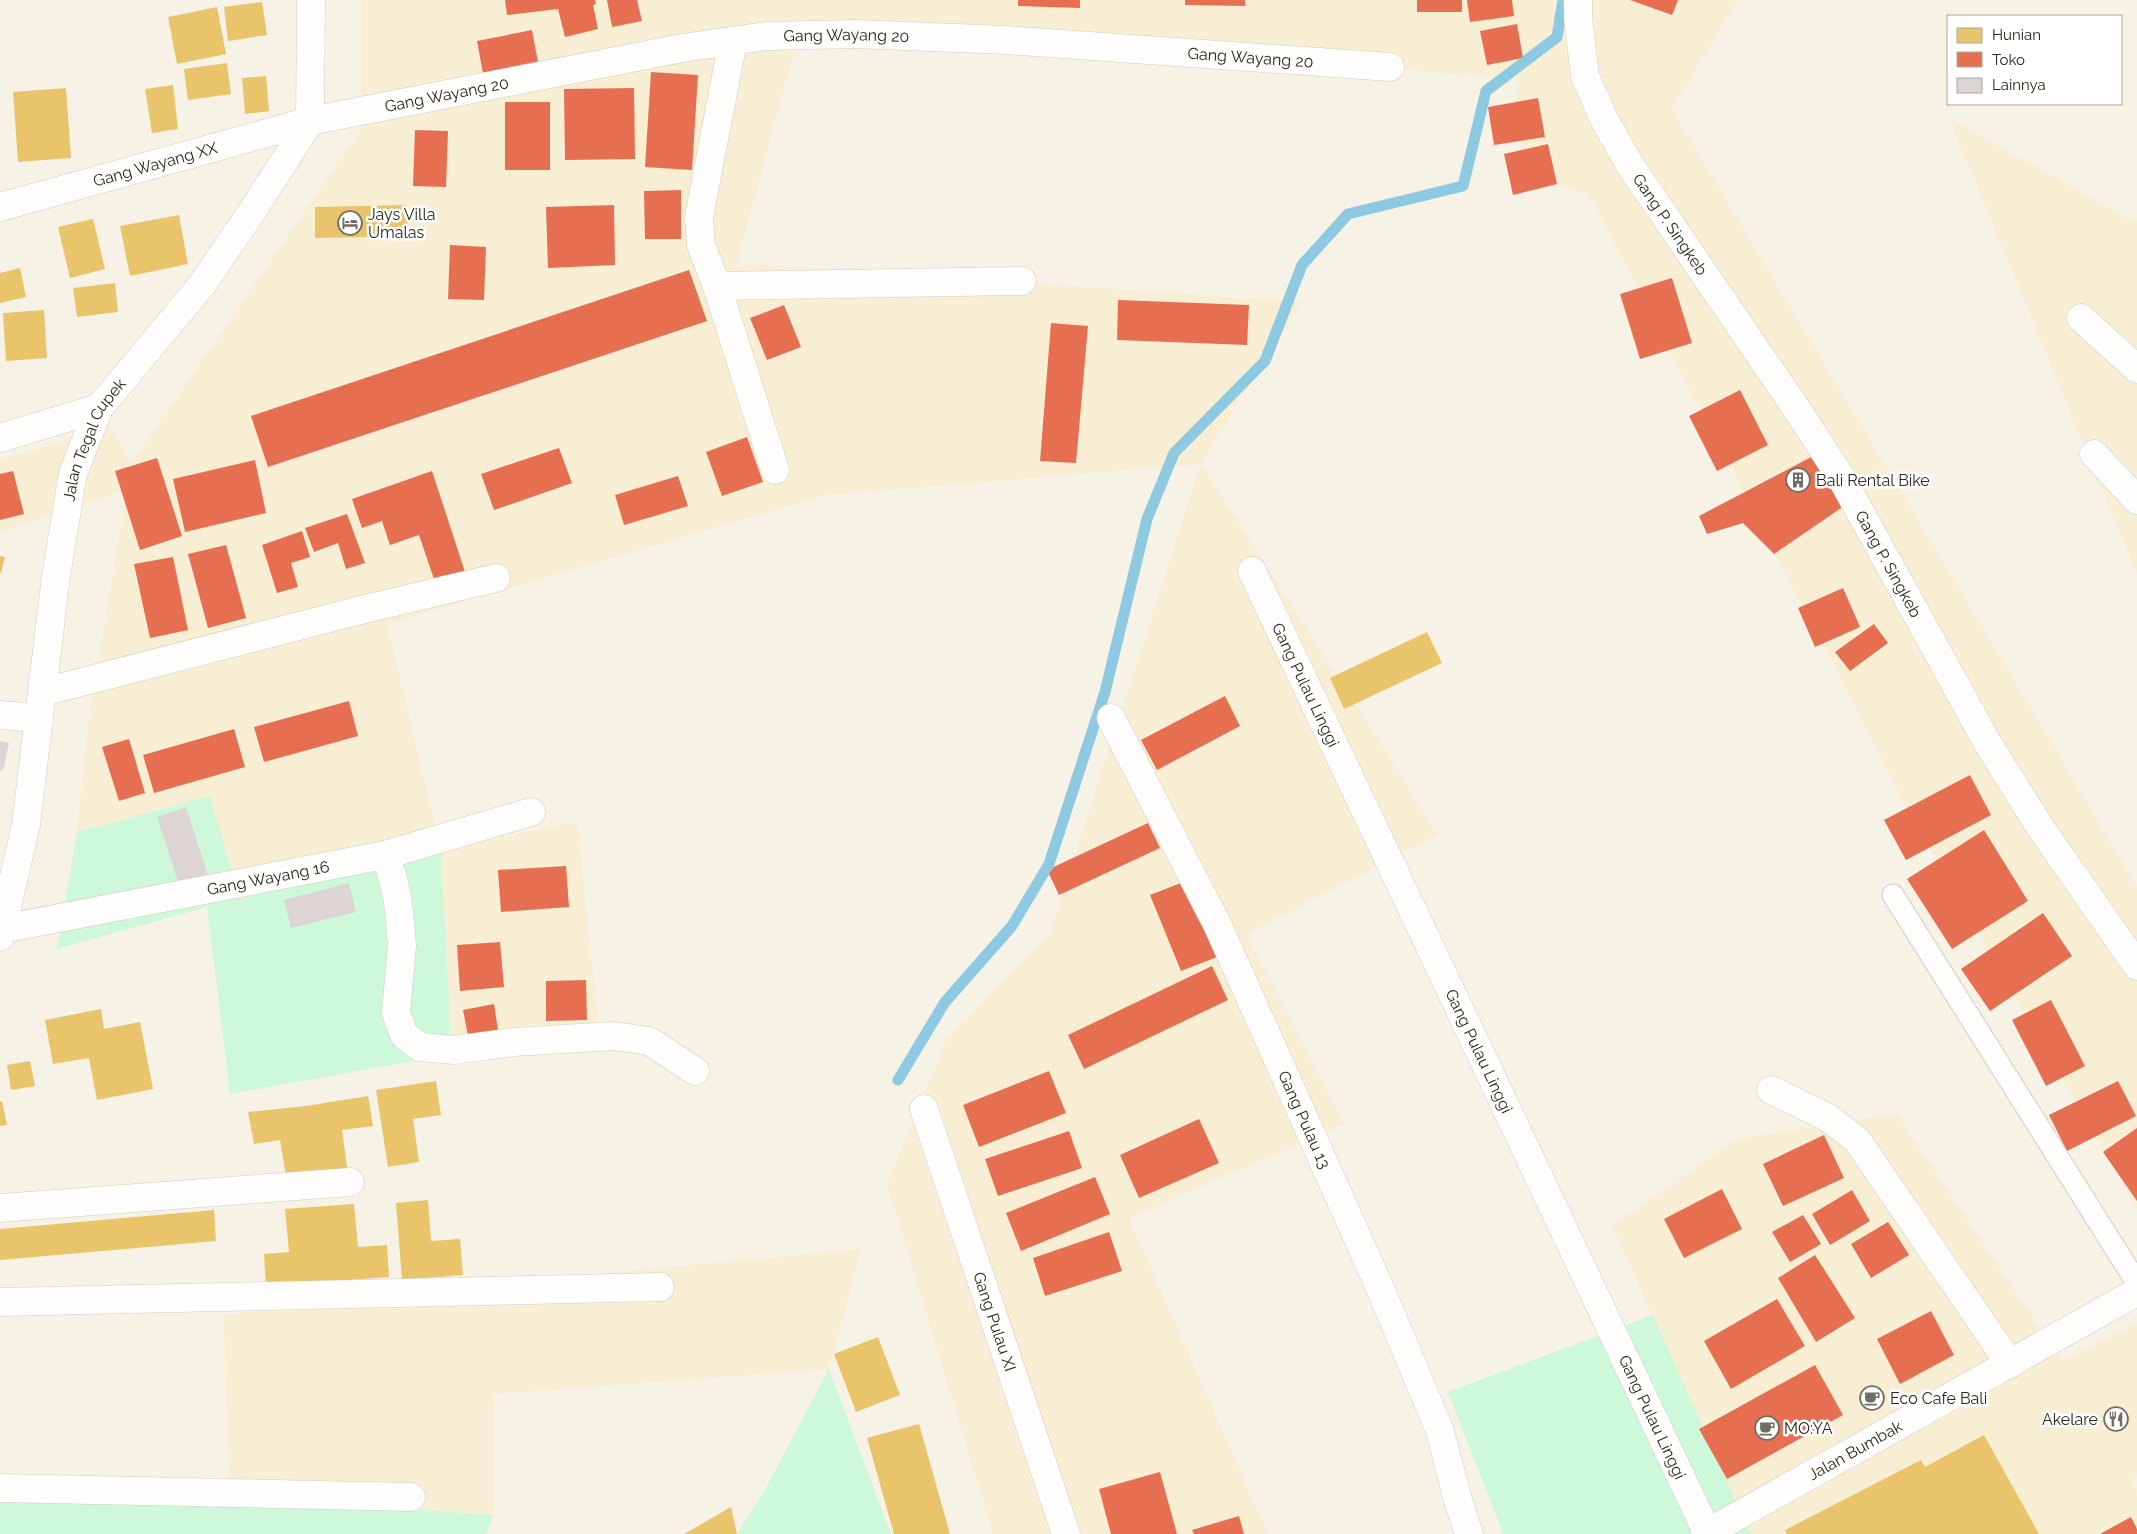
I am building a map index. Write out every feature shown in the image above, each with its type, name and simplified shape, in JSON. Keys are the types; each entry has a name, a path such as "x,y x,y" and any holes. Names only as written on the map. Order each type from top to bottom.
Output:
{"street":[{"path":"310,121 311,0"},
{"name":"Gang P. Singkeb","path":"1578,0 1578,17 1585,76 1604,119 1630,166 1802,417 1842,479 1987,742 2040,827 2137,966"},
{"name":"Gang Wayang 20","path":"310,121 682,48 767,36 855,34 1006,40 1390,67"},
{"path":"733,42 699,217 701,245 775,470"},
{"name":"Gang Wayang XX","path":"0,206 310,121"},
{"name":"Jalan Tegal Cupek","path":"1,933 26,826 56,576 73,473 99,408 201,286 252,213 310,121"},
{"path":"716,286 1022,281"},
{"path":"2081,318 2137,369"},
{"path":"0,438 99,408"},
{"path":"2094,454 2137,500"},
{"name":"Gang Pulau Linggi","path":"1252,571 1706,1533"},
{"path":"0,715 41,705 365,608 496,578"},
{"name":"Gang Pulau 13","path":"1111,718 1218,926 1380,1288 1440,1430 1469,1534"},
{"name":"Gang Wayang 16","path":"1,933 385,855 531,812"},
{"path":"385,855 398,902 402,945 396,1012 404,1035 420,1048 454,1050 514,1042 614,1036 649,1041 695,1071"},
{"path":"1771,1090 1827,1117 1857,1140 2010,1364"},
{"name":"Gang Pulau XI","path":"924,1109 1066,1534"},
{"path":"0,1208 350,1182"},
{"path":"0,1302 660,1287"},
{"name":"Jalan Bumbak","path":"1706,1533 2137,1292"},
{"path":"0,1488 411,1497"}],"lane":[{"path":"1893,895 2137,1283"}],"shaded area":[{"path":"361,0 1738,0 1672,109 2137,886 2137,1209 1918,828 1589,195 1525,172 1516,79 802,22 737,263 1301,302 1201,464 826,495 387,624 441,849 240,899 209,796 77,832 88,726 127,490 0,532 0,460 111,428 131,464 361,130"},
{"path":"1949,118 2134,222 2137,220 2137,574"},
{"path":"1201,464 1377,737 1437,835 1247,934 1344,1124 1129,1218 1268,1534 993,1534 887,1184 946,1041 1049,935"},
{"path":"577,822 599,1030 452,1054 441,849"},
{"path":"1897,1114 2062,1361 2137,1323 2137,1476 2131,1480 2137,1490 2137,1534 1751,1534 1612,1226 1737,1139"},
{"path":"861,1249 829,1369 493,1394 493,1515 230,1496 224,1315 483,1285"}],"green space":[{"path":"210,796 240,899 441,849 452,1054 230,1094 207,907 57,949 77,832"},
{"path":"1653,1315 1751,1534 1503,1534 1448,1392"},
{"path":"829,1369 891,1534 737,1534 766,1488"},
{"path":"0,1488 230,1496 493,1515 486,1534 0,1534"}],"building: Hunian":[{"path":"262,2 267,35 228,41 224,7"},
{"path":"217,7 226,54 177,64 168,17"},
{"path":"227,63 231,94 188,100 184,69"},
{"path":"266,76 269,111 245,114 242,78"},
{"path":"173,85 178,129 152,133 145,89"},
{"path":"66,88 71,158 18,162 13,92"},
{"path":"407,205 408,236 315,238 315,207"},
{"path":"179,215 188,264 130,276 120,226"},
{"path":"93,219 105,269 70,278 58,227"},
{"path":"20,268 26,297 0,303 0,273"},
{"path":"115,283 118,312 77,317 73,288"},
{"path":"44,310 47,358 6,361 3,313"},
{"path":"0,556 5,557 1,573 0,573"},
{"path":"1427,632 1442,663 1344,709 1330,678"},
{"path":"101,1009 104,1029 140,1022 153,1089 97,1100 89,1058 53,1064 45,1020"},
{"path":"30,1061 35,1086 11,1090 7,1065"},
{"path":"436,1081 441,1115 413,1119 419,1162 388,1167 376,1090"},
{"path":"368,1096 373,1126 342,1130 348,1173 287,1182 280,1140 254,1144 248,1112 306,1106"},
{"path":"2,1101 7,1125 0,1126 0,1102"},
{"path":"428,1200 431,1241 460,1239 463,1275 402,1280 396,1203"},
{"path":"354,1204 358,1247 387,1245 389,1277 266,1286 264,1254 289,1252 285,1209"},
{"path":"214,1210 216,1241 0,1260 0,1229"},
{"path":"878,1337 900,1395 856,1412 834,1354"},
{"path":"919,1424 950,1534 894,1534 867,1438"},
{"path":"1984,1435 2039,1534 1787,1534 1785,1530 1921,1460 1925,1467"},
{"path":"731,1507 737,1534 684,1534"}],"building: Toko":[{"path":"505,0 595,0 596,4 593,5 598,29 565,37 558,9 507,15"},
{"path":"607,0 637,0 642,21 612,27"},
{"path":"1018,0 1080,0 1080,8 1018,6"},
{"path":"1185,0 1245,0 1245,6 1185,5"},
{"path":"1417,0 1462,0 1462,12 1417,12"},
{"path":"1467,0 1512,0 1514,16 1470,22"},
{"path":"1630,0 1678,0 1672,15"},
{"path":"1517,24 1523,58 1487,65 1480,31"},
{"path":"532,30 539,68 484,79 477,41"},
{"path":"651,72 698,75 692,170 645,167"},
{"path":"634,88 635,159 565,160 564,89"},
{"path":"1538,98 1545,137 1494,145 1488,107"},
{"path":"505,102 550,102 550,170 505,170"},
{"path":"415,130 448,131 446,187 413,186"},
{"path":"1548,144 1557,184 1513,195 1504,154"},
{"path":"681,190 681,239 645,239 644,191"},
{"path":"614,205 615,265 548,268 546,207"},
{"path":"450,245 486,247 484,300 448,299"},
{"path":"689,270 707,321 268,467 251,416"},
{"path":"1672,278 1692,343 1640,359 1620,294"},
{"path":"1118,300 1249,305 1247,345 1117,340"},
{"path":"784,305 801,347 767,360 750,318"},
{"path":"1051,323 1088,326 1076,463 1040,461"},
{"path":"1740,390 1768,445 1717,471 1689,416"},
{"path":"747,437 763,482 722,496 706,452"},
{"path":"559,448 572,483 494,510 481,474"},
{"name":"Bali Rental Bike","path":"1815,455 1844,506 1774,554 1743,523 1707,534 1699,516"},
{"path":"157,458 182,536 140,550 115,471"},
{"path":"255,460 266,513 185,532 173,479"},
{"path":"13,471 24,514 0,520 0,474"},
{"path":"432,471 466,575 436,585 419,535 390,545 382,521 362,528 352,499"},
{"path":"678,476 688,506 624,525 615,495"},
{"path":"347,514 365,563 346,569 338,543 314,552 305,528"},
{"path":"302,531 310,557 291,563 298,587 277,593 262,545"},
{"path":"226,545 246,618 208,628 188,554"},
{"path":"173,557 188,630 150,638 134,564"},
{"path":"1843,588 1860,627 1815,647 1798,608"},
{"path":"1874,624 1888,643 1850,671 1835,652"},
{"path":"1225,696 1240,726 1157,770 1141,740"},
{"path":"349,701 358,736 264,762 254,727"},
{"path":"234,729 245,767 154,793 143,755"},
{"path":"129,739 145,793 119,801 102,747"},
{"path":"1970,775 1991,815 1906,860 1884,820"},
{"path":"1148,823 1160,848 1059,895 1047,870"},
{"path":"1984,830 2028,901 1952,949 1907,879"},
{"path":"566,866 569,907 501,912 498,870"},
{"path":"1186,881 1217,957 1181,971 1150,895"},
{"path":"2043,913 2072,956 1990,1011 1961,969"},
{"path":"500,942 504,987 460,991 457,945"},
{"path":"1212,966 1228,1000 1084,1069 1068,1035"},
{"path":"586,980 587,1020 546,1021 546,981"},
{"path":"2051,1000 2085,1066 2046,1086 2012,1020"},
{"path":"494,1004 499,1036 469,1041 463,1010"},
{"path":"1049,1071 1066,1113 979,1147 963,1105"},
{"path":"2118,1081 2136,1116 2067,1151 2049,1115"},
{"path":"1199,1119 1219,1163 1139,1198 1120,1155"},
{"path":"2137,1128 2137,1201 2103,1152"},
{"path":"1069,1131 1082,1168 998,1196 985,1159"},
{"path":"1824,1135 1844,1178 1783,1206 1763,1164"},
{"path":"1095,1177 1110,1214 1021,1251 1006,1213"},
{"path":"1722,1189 1742,1229 1684,1258 1664,1219"},
{"path":"1852,1190 1870,1221 1830,1245 1812,1214"},
{"path":"1803,1215 1821,1244 1790,1262 1772,1232"},
{"path":"1888,1222 1909,1255 1871,1278 1851,1244"},
{"path":"1109,1232 1122,1271 1045,1296 1033,1258"},
{"path":"1815,1255 1855,1318 1816,1342 1778,1278"},
{"path":"1777,1299 1805,1346 1731,1389 1704,1341"},
{"path":"1931,1311 1954,1355 1900,1384 1877,1339"},
{"path":"1815,1365 1843,1415 1727,1479 1699,1429"},
{"path":"1160,1472 1177,1534 1111,1534 1099,1489"},
{"path":"1239,1516 1244,1534 1194,1534 1192,1530"},
{"path":"2131,1517 2137,1529 2137,1534 2100,1534"}],"building: Lainnya":[{"path":"0,741 9,743 3,771 0,770"},
{"path":"186,807 208,876 179,885 157,817"},
{"path":"349,883 356,912 291,928 284,900"}],"waterway":[{"path":"898,1080 945,1002 1012,926 1049,864 1105,692 1147,519 1174,453 1265,361 1302,265 1348,214 1463,186 1486,91 1557,37 1563,0"}],"place":[{"name":"Jays Villa Umalas","path":"350,223"},
{"name":"Bali Rental Bike","path":"1798,480"},
{"name":"Eco Cafe Bali","path":"1872,1398"},
{"name":"Akelare","path":"2116,1419"},
{"name":"MO:YA","path":"1767,1428"}]}
